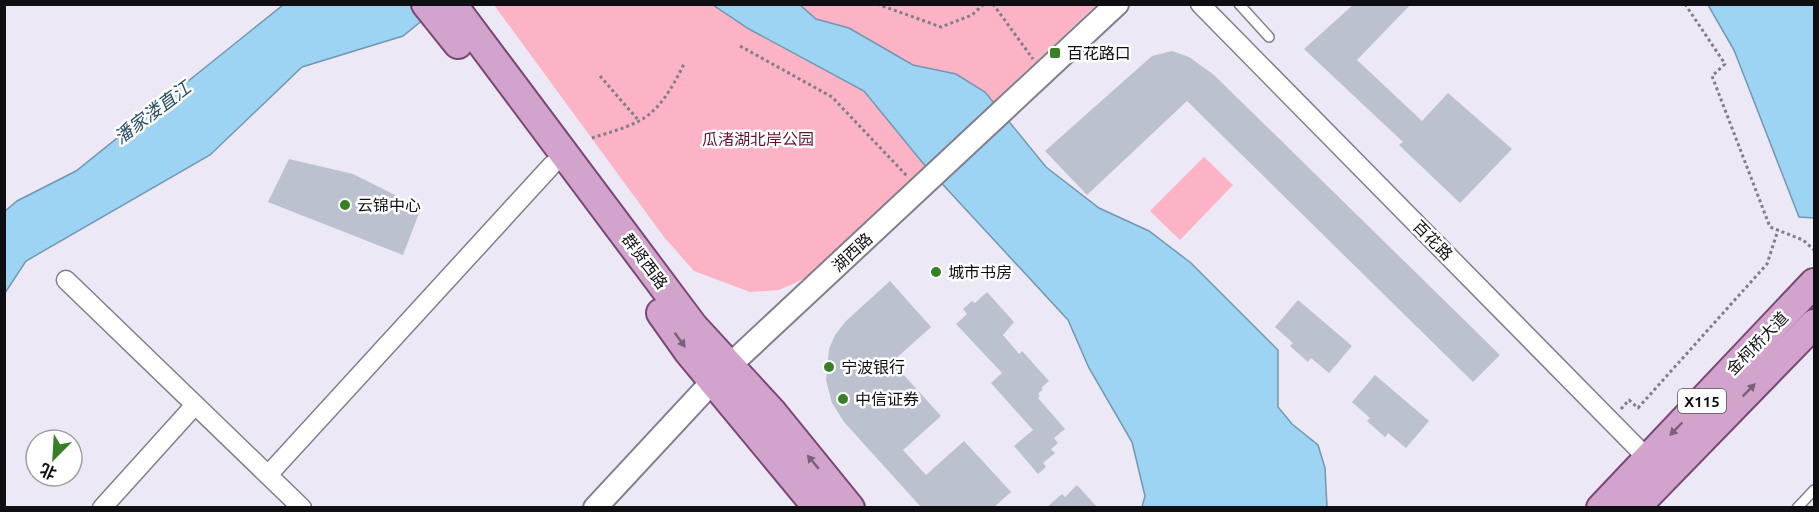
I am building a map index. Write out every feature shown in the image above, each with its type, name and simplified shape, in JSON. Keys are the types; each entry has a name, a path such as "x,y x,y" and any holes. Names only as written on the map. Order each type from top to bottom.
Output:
{"main road":[{"name":"群贤西路","path":"446,13 552,165 688,351 772,412 850,507"},
{"name":"群贤西路","path":"446,13 693,326 721,374 818,507"},
{"name":"金柯桥大道","path":"1635,507 1656,467 1809,289"},
{"name":"金柯桥大道","path":"1601,507 1656,467 1815,324"}],"street":[{"name":"湖西路","path":"595,507 721,374 1117,4"},
{"name":"百花路","path":"1200,4 1656,467"},
{"path":"268,474 552,165"},
{"path":"66,280 302,507"},
{"path":"102,507 195,405"}],"lane":[{"path":"1239,4 1269,37"},
{"path":"1797,507 1815,490"}],"path":[{"path":"877,4 941,27 972,15 984,4"},
{"path":"993,4 1044,72"},
{"path":"1685,4 1725,64 1712,76 1770,227 1803,240 1815,250"},
{"path":"740,46 832,97 923,186"},
{"path":"592,138 639,121 669,92 684,64"},
{"path":"600,76 639,121"},
{"path":"1610,420 1629,400 1638,408 1760,273 1767,264 1778,230"}],"green space":[{"name":"瓜渚湖北岸公园","path":"494,5 1096,5 808,277 779,290 750,292 694,271 664,237"},
{"path":"1204,157 1233,185 1180,240 1150,211"}],"water":[{"name":"潘家溇直江","path":"283,5 441,5 403,36 302,67 210,155 26,261 5,293 5,211 17,201 76,171"},
{"path":"713,5 800,5 816,19 849,28 913,65 956,74 985,92 1046,167 1099,208 1149,231 1191,263 1278,350 1278,407 1292,424 1318,445 1325,468 1327,507 1142,507 1145,496 1132,442 1089,368 1068,320 922,162 864,91 749,29"},
{"path":"1708,5 1814,5 1814,218 1799,217 1734,50"}],"building":[{"path":"1354,4 1411,4 1357,60 1422,121 1448,93 1512,149 1460,203 1399,145 1403,142 1304,49"},
{"path":"1172,51 1189,57 1214,75 1500,355 1473,382 1187,101 1087,195 1045,151 1152,56"},
{"name":"云锦中心","path":"289,159 353,174 421,208 403,255 268,202"},
{"path":"890,281 931,327 892,362 941,416 903,450 926,475 964,441 1011,492 994,507 921,507 844,422 832,403 826,380 829,349 835,335 846,321"},
{"path":"987,292 1014,322 1003,335 1019,354 1022,351 1049,381 1041,388 1043,389 1038,394 1040,396 1038,398 1065,429 1054,438 1058,443 1051,449 1055,453 1043,463 1046,467 1038,474 1014,446 1033,430 991,383 1002,373 956,324 967,314 963,309 972,301 975,303"},
{"path":"1298,300 1352,346 1329,373 1311,358 1308,362 1290,346 1293,343 1275,327"},
{"path":"1375,375 1429,421 1406,448 1388,433 1385,437 1367,421 1370,418 1352,402"},
{"path":"1077,485 1097,507 1047,507 1062,494 1065,497"}],"place":[{"name":"百花路口","path":"1055,53"},
{"name":"云锦中心","path":"345,205"},
{"name":"城市书房","path":"936,272"},
{"name":"宁波银行","path":"829,367"},
{"name":"中信证券","path":"843,399"}]}
